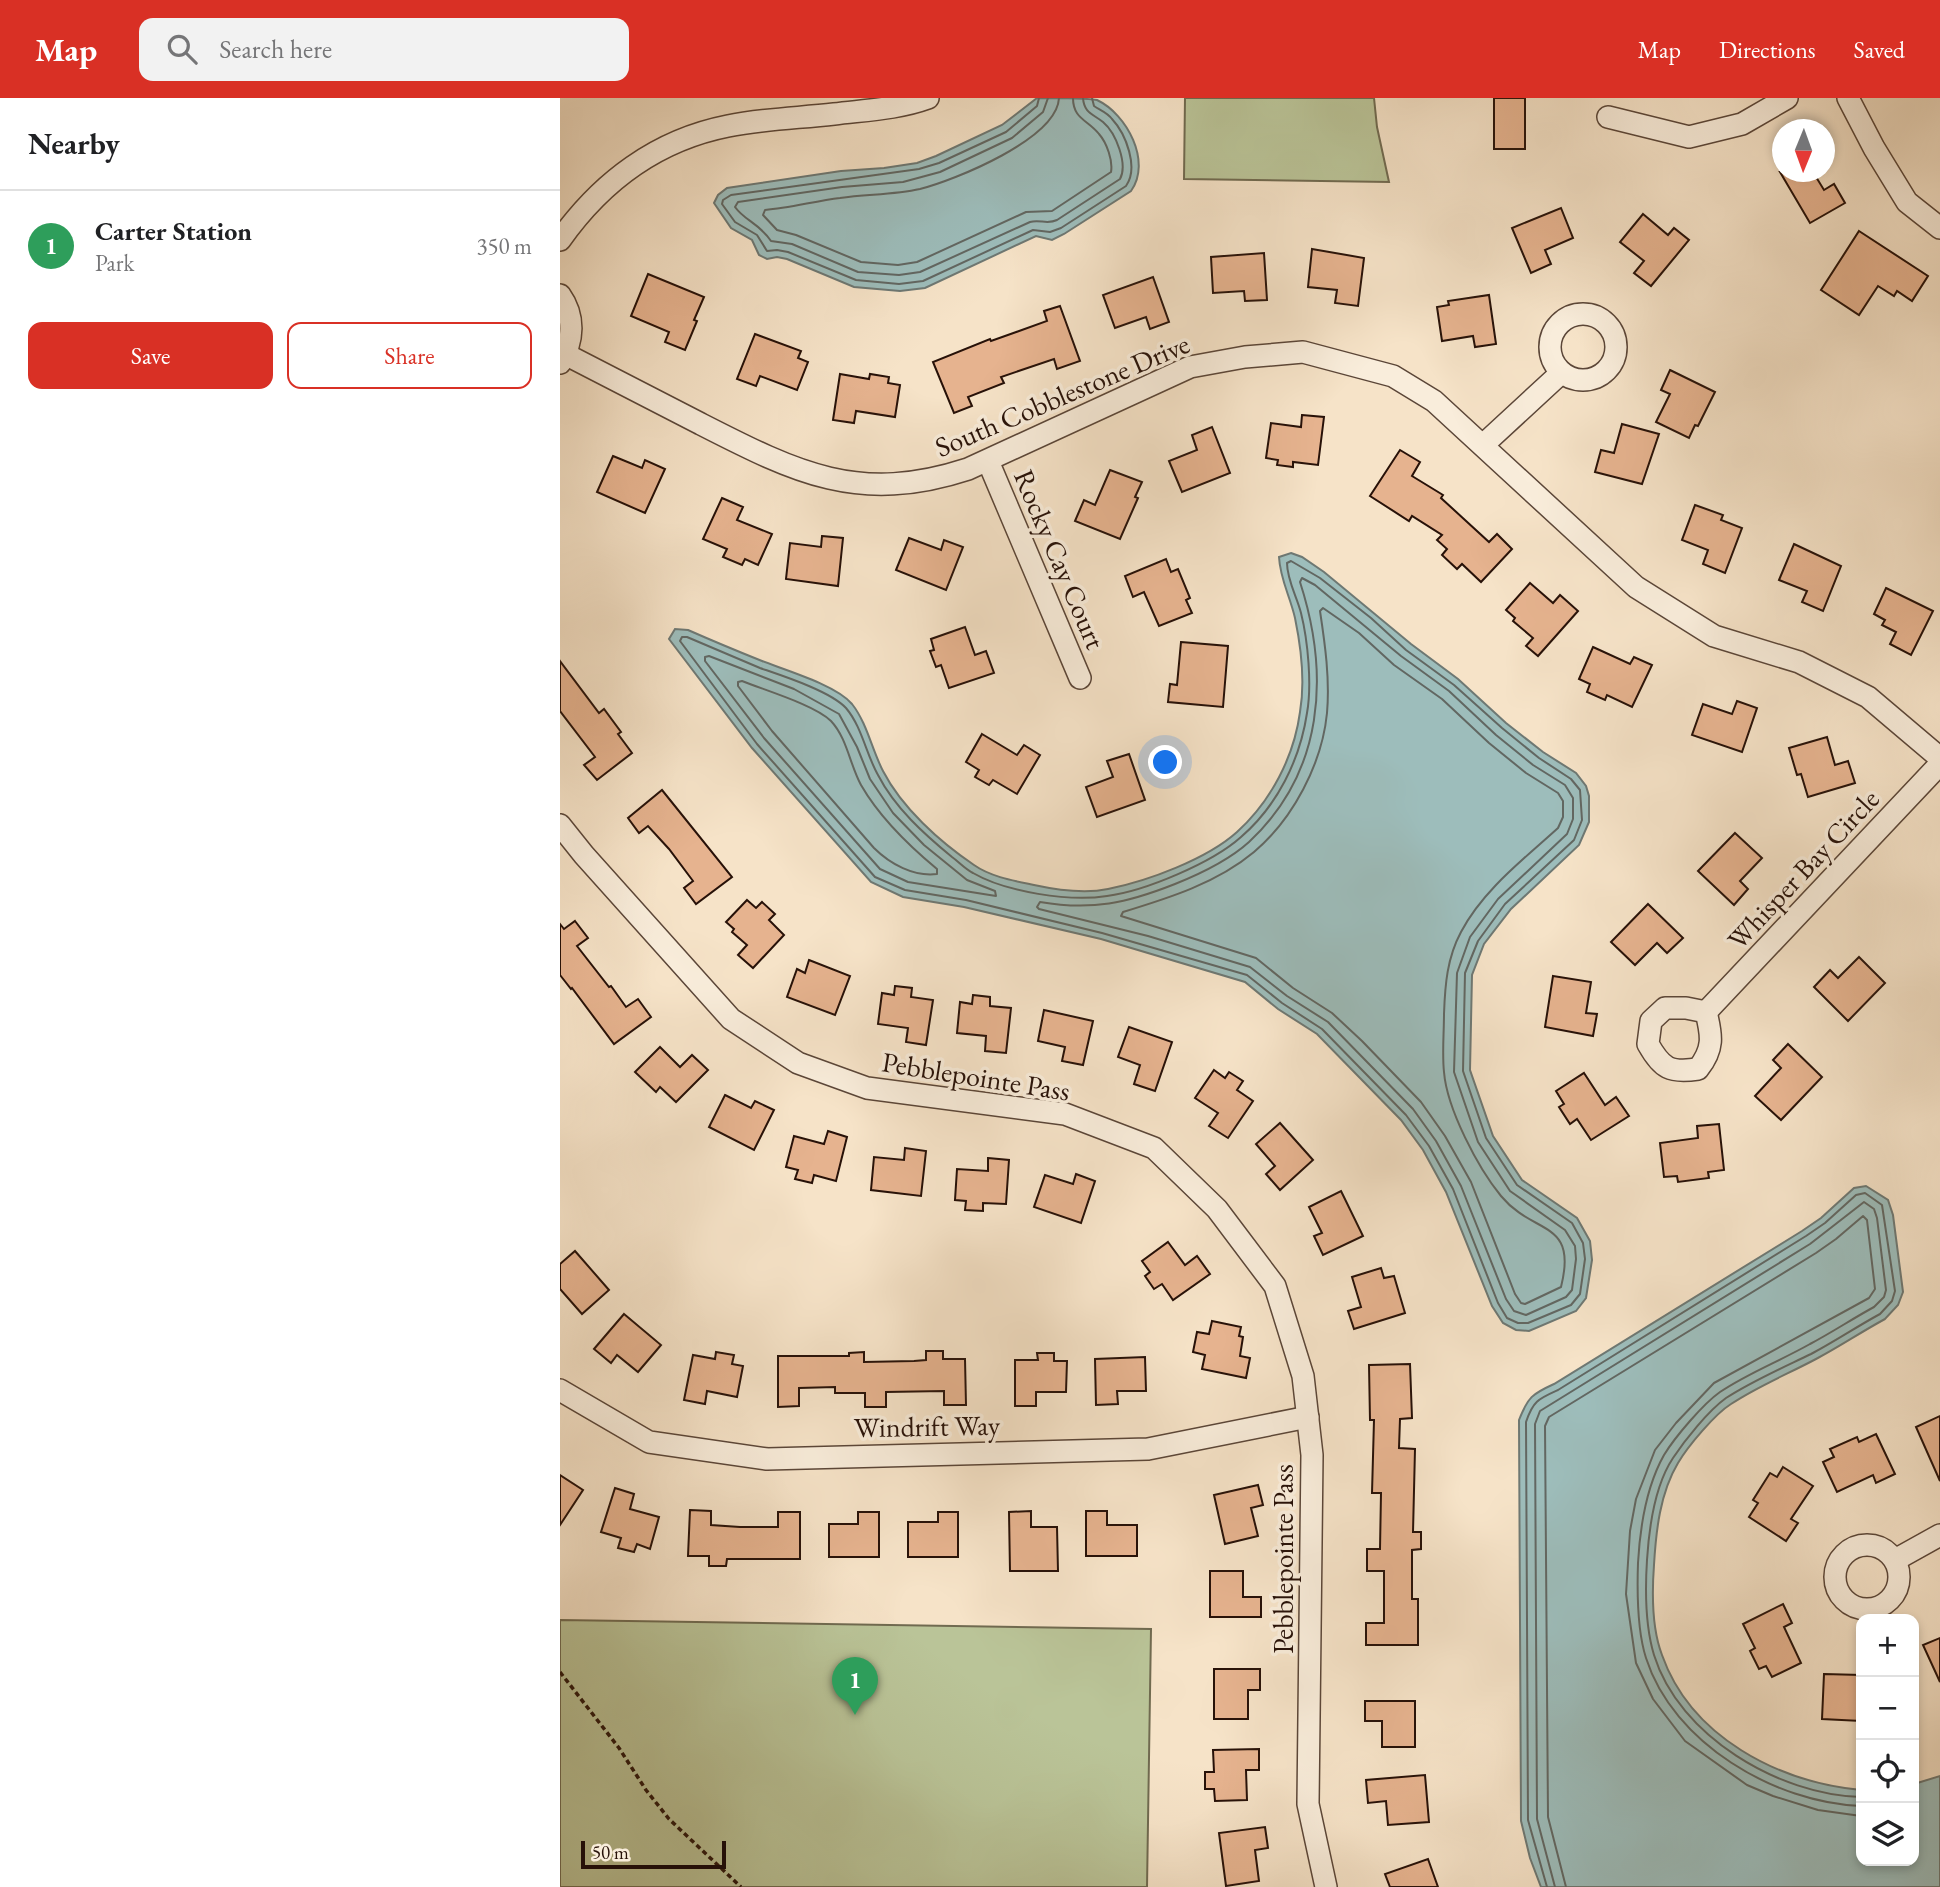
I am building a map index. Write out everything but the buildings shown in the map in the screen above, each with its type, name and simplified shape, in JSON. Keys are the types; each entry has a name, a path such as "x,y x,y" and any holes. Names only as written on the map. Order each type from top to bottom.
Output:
{"street":[{"path":"560,240 603,188 646,158 679,141 728,126 888,108 928,98"},
{"path":"1608,117 1689,137 1742,124 1787,98"},
{"path":"1848,98 1874,148 1908,202 1940,228"},
{"path":"560,295 568,309 572,327 563,359"},
{"name":"South Cobblestone Drive","path":"563,359 766,457 816,475 861,483 902,483 949,475 988,461 1190,367 1245,357 1303,352 1393,376 1434,401 1636,587 1714,636 1799,662 1868,697 1940,758"},
{"path":"1483,445 1562,373"},
{"name":"Rocky Cay Court","path":"988,461 1080,678"},
{"name":"Whisper Bay Circle","path":"1706,1012 1940,764"},
{"name":"Pebblepointe Pass","path":"560,825 568,852 732,1020 798,1063 867,1088 1065,1114 1154,1149 1217,1209 1275,1286 1303,1376 1312,1455 1308,1804 1326,1887"},
{"name":"Windrift Way","path":"560,1391 649,1442 767,1459 1148,1449 1308,1417"},
{"path":"1895,1560 1940,1535"}],"path":[{"path":"560,1672 619,1748 646,1790 669,1819 741,1887"}],"green space":[{"path":"1185,98 1374,98 1377,127 1389,182 1184,179"},
{"path":"560,1620 1151,1629 1147,1887 560,1887"}],"water":[{"path":"1037,98 1097,100 1118,116 1133,140 1137,153 1139,167 1131,191 1052,240 1036,236 925,288 900,291 854,287 787,259 767,259 759,255 752,240 731,228 714,203 718,195 727,188 917,163 1002,125"},
{"path":"1291,553 1324,572 1458,679 1506,723 1576,773 1586,786 1589,796 1589,822 1579,845 1511,909 1484,944 1472,975 1470,1070 1493,1136 1522,1180 1577,1218 1590,1241 1592,1260 1586,1298 1576,1311 1529,1331 1516,1330 1503,1323 1492,1306 1446,1192 1423,1150 1401,1120 1317,1034 1278,1009 1245,982 1101,939 964,907 903,897 871,882 752,748 669,639 675,629 688,630 810,679 844,697 857,711 883,771 900,798 935,835 981,869 1003,878 1043,887 1071,891 1099,890 1158,875 1210,851 1249,820 1279,777 1297,729 1302,689 1297,629 1279,557"},
{"path":"1866,1186 1888,1200 1893,1215 1903,1292 1898,1305 1885,1319 1731,1404 1688,1448 1672,1475 1660,1512 1653,1576 1655,1622 1662,1655 1675,1684 1694,1710 1716,1732 1769,1765 1799,1777 1856,1789 1856,1866 1919,1866 1919,1782 1940,1776 1940,1887 1541,1887 1530,1858 1521,1821 1519,1420 1522,1412 1536,1394 1802,1231 1854,1188"}],"place":[{"name":"Carter Station","path":"855,1715"}]}
